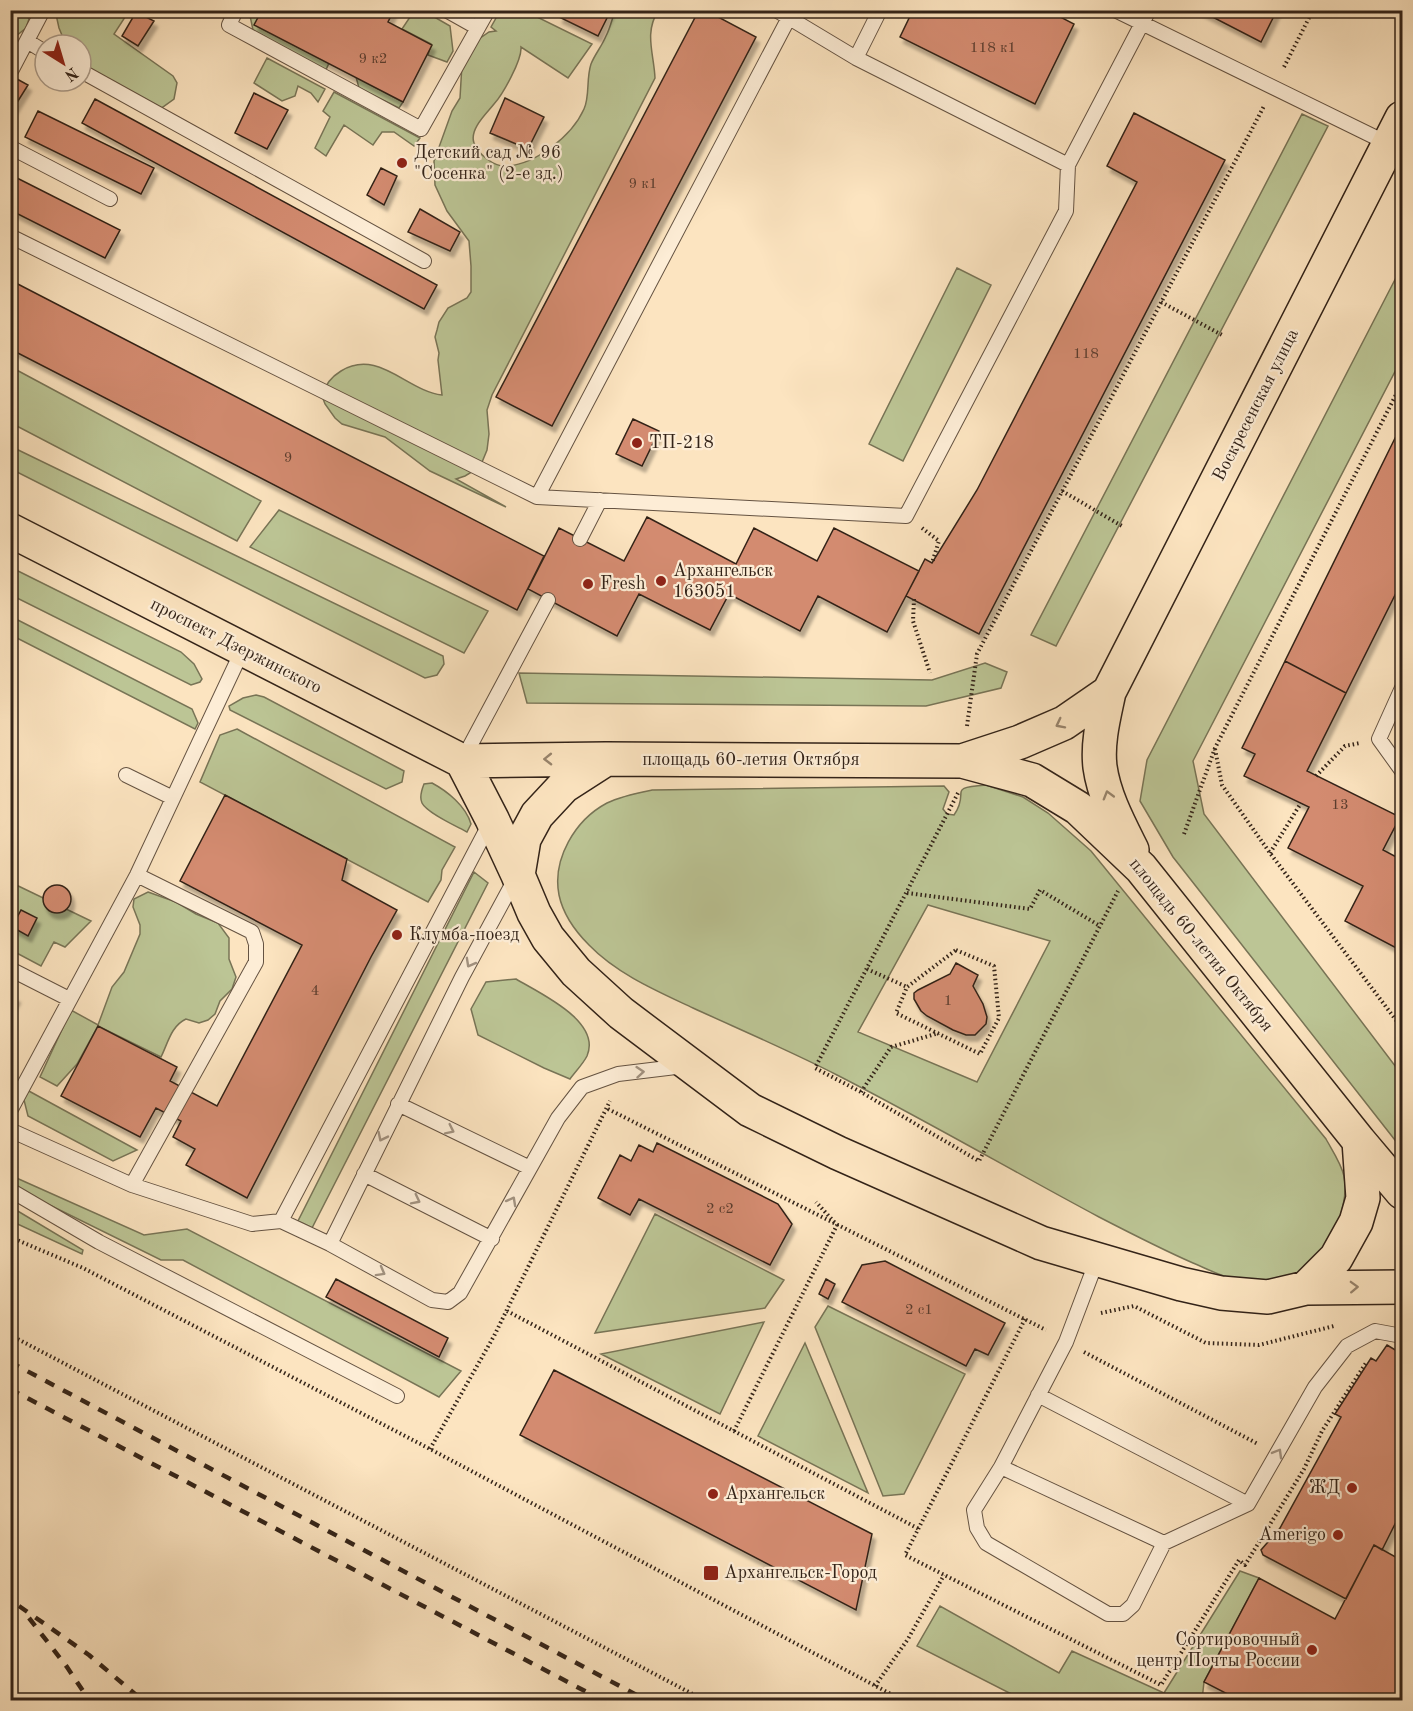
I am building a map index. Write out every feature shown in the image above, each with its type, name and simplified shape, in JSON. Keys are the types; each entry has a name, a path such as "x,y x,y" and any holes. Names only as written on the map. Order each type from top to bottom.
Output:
{"main road":[{"name":"Воскресенская улица","path":"1132,875 1100,767 1100,732 1109,692 1396,131"},
{"name":"проспект Дзержинского","path":"10,530 462,761"},
{"name":"Воскресенская улица","path":"962,761 1020,742 1064,723 1109,692"},
{"name":"площадь 60-летия Октября","path":"462,761 606,759 962,761 1032,780 1078,808 1132,875 1402,1192"},
{"path":"518,875 524,839 537,815 564,786 606,759"},
{"path":"462,761 492,819 534,913 548,938 576,972 621,1013 750,1110 838,1153 1041,1243 1181,1284 1221,1293 1268,1297 1306,1288 1402,1287"},
{"path":"1306,1288 1336,1258 1356,1222 1363,1198 1359,1141"}],"lane":[{"path":"10,73 43,10"},
{"path":"237,10 229,25 421,129 488,10"},
{"path":"446,10 477,28"},
{"path":"776,10 791,14 856,58 1068,165"},
{"path":"856,58 879,10"},
{"path":"1115,10 1274,88 1396,131"},
{"path":"10,236 537,497 906,516 1066,211 1068,165 1149,10"},
{"path":"537,497 791,14"},
{"path":"27,41 33,44"},
{"path":"93,78 424,261"},
{"path":"10,147 110,199"},
{"path":"580,539 600,500"},
{"path":"462,761 548,600"},
{"path":"10,1111 137,875 243,649"},
{"path":"1402,688 1379,739 1402,771"},
{"path":"126,775 173,798"},
{"path":"281,1221 492,819"},
{"path":"132,1185 256,962 256,944 252,932 137,875"},
{"path":"330,1244 462,977 518,875"},
{"path":"10,969 69,999"},
{"path":"10,1130 132,1185 252,1224 281,1221 330,1244 432,1300 448,1302 460,1293 558,1118 582,1087 618,1074 693,1065"},
{"path":"398,1104 530,1168"},
{"path":"364,1174 492,1239"},
{"path":"10,1190 99,1242 397,1396"},
{"path":"1097,1260 1066,1342 1001,1467 974,1510 977,1528 986,1543 1108,1614 1123,1614 1133,1605 1164,1543 1248,1504 1316,1387 1347,1346 1375,1331 1402,1336"},
{"path":"1038,1395 1248,1504"},
{"path":"1001,1467 1164,1543"}],"path":[{"path":"977,654 1313,10"},
{"path":"1161,302 1222,335"},
{"path":"1184,834 1215,748 1402,382"},
{"path":"1062,492 1122,526"},
{"path":"906,516 939,541 932,563"},
{"path":"914,599 913,621 930,673"},
{"path":"1316,776 1345,746 1379,739"},
{"path":"1215,748 1222,785 1270,853 1402,1028"},
{"path":"958,797 815,1068 861,1092 979,1161 1100,926 1132,875"},
{"path":"1270,853 1301,803"},
{"path":"907,893 1030,909 1040,890 1100,926"},
{"path":"956,950 994,966 999,1018 980,1054 896,1013 907,987 956,950"},
{"path":"867,969 907,987"},
{"path":"861,1092 891,1047 939,1034"},
{"path":"430,1449 480,1363 608,1109 1025,1319 1304,1469"},
{"path":"816,1202 837,1225"},
{"path":"734,1431 837,1225"},
{"path":"10,1237 83,1268 430,1449 902,1701"},
{"path":"507,1311 918,1529"},
{"path":"875,1686 908,1640 944,1575 905,1555 1025,1319"},
{"path":"10,1335 704,1701"}],"green space":[{"path":"55,10 129,11 114,34 173,76 177,83 174,99 160,109 93,71 93,33 61,33"},
{"path":"11,11 23,11 29,19 26,28 11,40"},
{"path":"249,11 262,11 255,25 329,63 325,72 253,30"},
{"path":"414,11 424,11 450,26 453,51 447,62 428,55 431,44 402,29"},
{"path":"500,11 525,11 592,44 568,78 521,47 511,77 498,99 479,122 473,138 476,147 483,155 496,164 506,166 540,155 562,139 571,129 586,104 591,64 615,11 658,11 651,27 655,78 492,395 487,410 489,434 487,450 480,467 456,479 506,507 430,471 385,437 342,424 325,404 322,396 327,384 337,373 355,365 367,364 380,367 429,392 442,395 439,353 435,337 439,322 448,308 467,298 471,292 471,266 469,241 447,211 435,185 434,161 452,111 460,98 462,64 476,41 489,32 496,31 491,27"},
{"path":"267,58 325,89 318,102 311,93 298,86 295,96 282,101 254,83"},
{"path":"356,77 403,102 399,108 359,88"},
{"path":"334,92 420,138 414,146 394,132 382,132 373,145 344,125 326,156 315,148 330,117 323,111"},
{"path":"1302,114 1328,126 1056,646 1031,635"},
{"path":"1402,266 1402,358 1193,761 1204,814 1402,1075 1402,1149 1173,857 1140,801 1147,760"},
{"path":"957,268 991,285 903,461 869,444"},
{"path":"11,367 261,501 237,541 11,423"},
{"path":"10,446 443,656 444,664 437,675 425,678 11,469"},
{"path":"279,510 488,611 464,653 250,547"},
{"path":"10,567 181,652 194,664 202,679 191,685 11,595"},
{"path":"10,616 192,709 198,723 195,729 11,635"},
{"path":"985,663 1007,672 1001,688 926,706 527,703 519,673 932,680"},
{"path":"256,695 264,697 404,771 402,782 386,789 230,710 229,706 243,698"},
{"path":"237,729 455,847 442,870 441,880 428,902 200,782 220,735"},
{"path":"432,783 450,795 465,811 471,824 467,832 436,815 422,803 424,784"},
{"path":"986,785 1023,797 1048,813 1091,851 1326,1139 1339,1161 1344,1176 1343,1205 1332,1235 1313,1261 1301,1271 1289,1278 1276,1281 1231,1278 1146,1241 837,1075 638,981 612,965 589,945 570,922 559,895 559,868 568,842 576,830 595,810 629,795 652,790 944,786 949,792 943,809 947,814 954,815 959,807 962,789","holes":["928,905 1050,941 977,1082 858,1032"]},
{"path":"474,872 488,883 312,1228 298,1221"},
{"path":"10,882 91,921 65,947 54,942 41,966 11,950"},
{"path":"148,892 176,902 218,923 229,938 229,959 236,977 232,989 220,1001 215,1014 208,1020 199,1023 186,1019 181,1022 170,1035 161,1057 98,1026 77,1064 57,1086 40,1077 71,1010 98,1025 112,987 124,972 140,934 140,925 133,907 134,899"},
{"path":"516,979 553,1000 577,1020 585,1031 589,1043 587,1056 570,1079 478,1035 471,1009 486,982"},
{"path":"27,1090 137,1150 113,1161 28,1116 24,1100"},
{"path":"10,1177 144,1235 187,1229 461,1371 439,1397 183,1260 161,1260 11,1186"},
{"path":"11,1207 83,1250 82,1254 11,1221"},
{"path":"655,1214 784,1280 765,1308 595,1333"},
{"path":"828,1306 965,1374 904,1494 883,1496 815,1327"},
{"path":"764,1322 720,1414 601,1354"},
{"path":"805,1343 868,1493 758,1436"},
{"path":"1240,1571 1259,1578 1204,1682 1202,1700 1023,1700 917,1646 940,1606 1059,1673 1072,1651 1164,1693"}],"building":[{"path":"262,10 394,10 388,22 432,45 403,102 254,25"},
{"path":"563,10 611,10 598,36 559,17"},
{"path":"699,10 705,10 756,37 552,426 496,397"},
{"path":"913,10 1047,10 1074,24 1035,104 900,37"},
{"path":"1199,10 1277,10 1261,42"},
{"path":"136,12 154,21 138,46 122,36"},
{"path":"17,79 28,85 13,109 10,108 10,91"},
{"path":"254,93 288,110 267,149 235,133"},
{"path":"505,98 544,117 528,149 490,133"},
{"path":"95,99 437,285 424,309 82,123"},
{"path":"38,111 154,168 141,194 25,137"},
{"path":"1134,113 1225,160 979,634 906,596 925,559 932,563 977,490 1137,182 1107,166"},
{"path":"381,168 397,176 384,205 367,195"},
{"path":"15,177 120,230 105,258 10,210 10,186"},
{"path":"420,209 460,232 450,251 408,232"},
{"path":"10,280 544,556 517,610 10,349"},
{"name":"ТП-218","path":"633,419 659,431 642,466 616,454"},
{"path":"1402,424 1402,581 1346,693 1285,661"},
{"path":"647,517 736,564 754,528 817,561 834,528 919,571 887,632 818,596 800,631 729,594 710,630 639,594 617,636 528,589 559,528 624,561"},
{"path":"1285,661 1346,693 1307,771 1400,817 1383,850 1402,860 1402,951 1345,921 1363,886 1288,848 1309,807 1244,776 1255,754 1242,748"},
{"path":"225,795 347,859 342,880 397,910 247,1198 186,1165 195,1149 173,1137 181,1121 156,1108 140,1137 61,1096 98,1026 177,1067 170,1081 217,1106 302,945 180,881"},
{"path":"57,885 67,889 71,899 67,909 57,913 47,909 43,899 47,889"},
{"path":"21,910 37,918 28,936 12,927"},
{"path":"956,963 978,975 973,986 987,1017 986,1024 975,1035 966,1035 953,1030 927,1016 914,999 914,993 950,974"},
{"path":"10,994 17,997 10,1009"},
{"path":"657,1143 778,1204 792,1224 770,1265 639,1199 630,1215 598,1198 620,1155 631,1161 639,1145 653,1152"},
{"path":"885,1261 1005,1323 988,1355 975,1349 966,1366 842,1302 862,1265"},
{"path":"336,1279 448,1338 439,1357 326,1297"},
{"path":"826,1279 835,1284 828,1299 819,1294"},
{"name":"ЖД","path":"1387,1345 1402,1354 1402,1510 1382,1550 1374,1545 1346,1599 1263,1555 1261,1550 1280,1528 1341,1417 1335,1414 1371,1358 1376,1361"},
{"name":"Архангельск","path":"554,1370 872,1534 856,1610 520,1435"},
{"name":"Сортировочный центр Почты России","path":"1374,1545 1399,1559 1402,1551 1402,1700 1239,1700 1204,1682 1259,1578 1335,1619"}],"railway":[{"path":"10,1362 646,1700"},
{"path":"10,1389 602,1700"},
{"path":"19,1606 89,1655 142,1700"},
{"path":"29,1618 89,1700"}],"place":[{"name":"Детский сад № 96 \"Сосенка\" (2-е зд.)","path":"402,163"},
{"name":"ТП-218","path":"637,443"},
{"name":"Архангельск 163051","path":"661,581"},
{"name":"Fresh","path":"588,584"},
{"name":"Клумба-поезд","path":"397,935"},
{"name":"ЖД","path":"1352,1488"},
{"name":"Архангельск","path":"713,1494"},
{"name":"Amerigo","path":"1338,1535"},
{"name":"Архангельск-Город","path":"711,1573"},
{"name":"Сортировочный центр Почты России","path":"1312,1650"}]}
